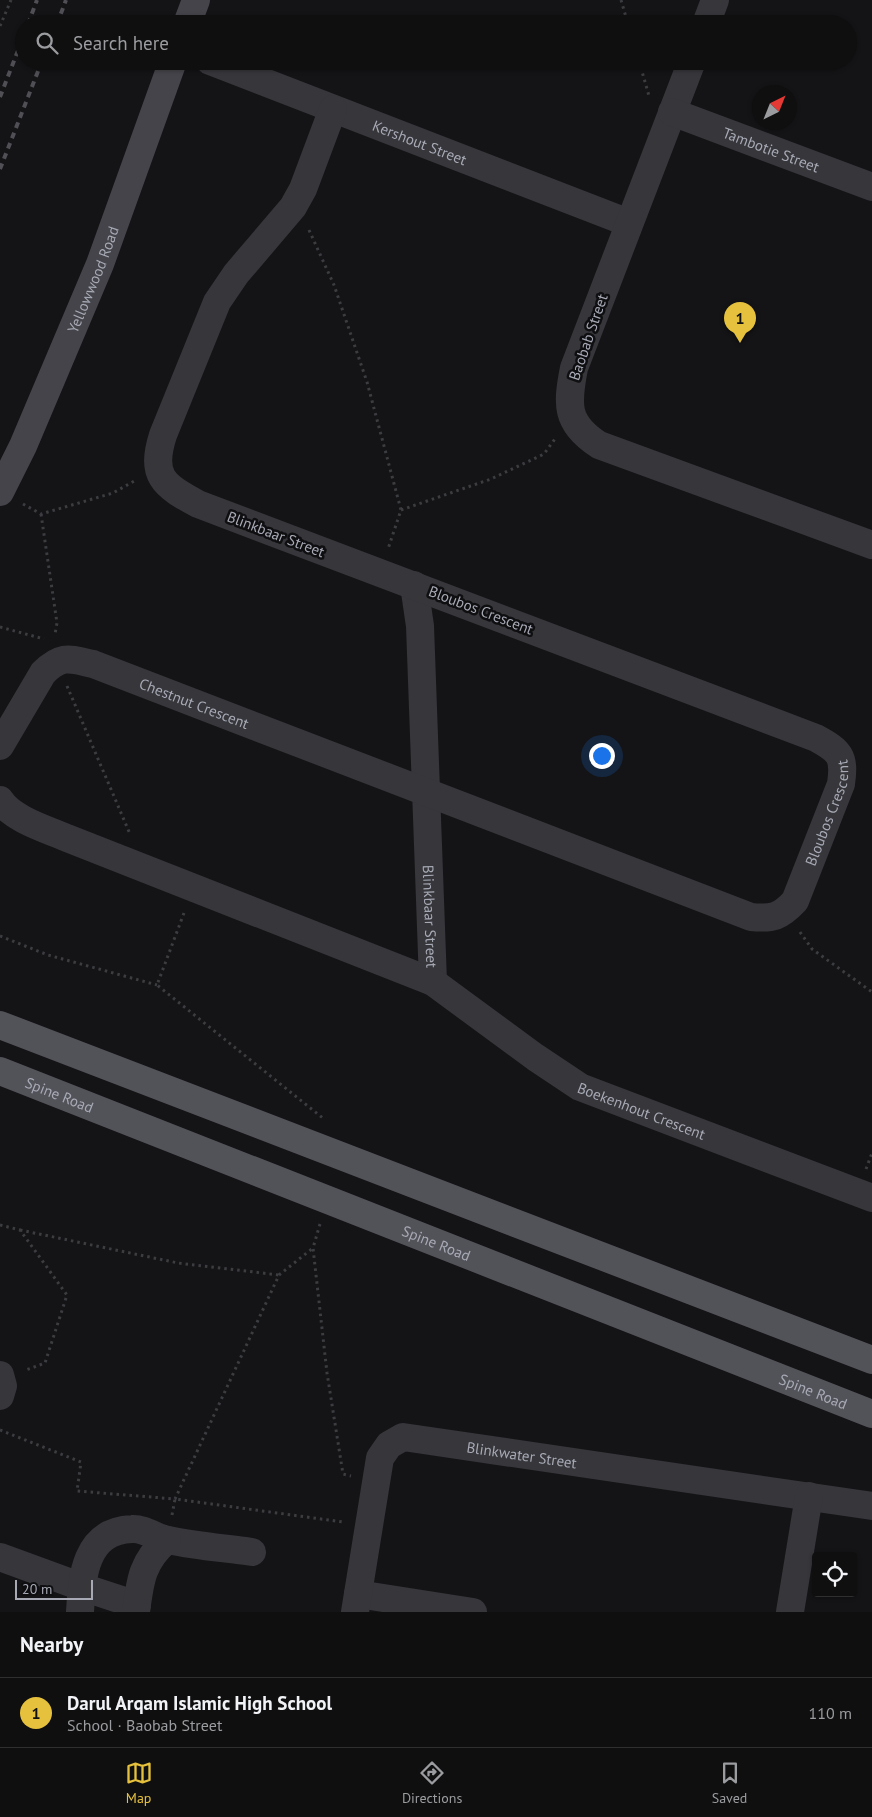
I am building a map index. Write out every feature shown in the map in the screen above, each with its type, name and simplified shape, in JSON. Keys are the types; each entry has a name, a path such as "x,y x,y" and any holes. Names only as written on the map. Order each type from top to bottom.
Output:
{"main road":[{"path":"0,1025 872,1360"},
{"name":"Spine Road","path":"0,1071 872,1414"}],"street":[{"path":"190,15 196,0"},
{"path":"709,15 715,0"},
{"name":"Yellowwood Road","path":"11,498 22,446 100,264 170,70"},
{"name":"Kershout Street","path":"233,70 629,224"},
{"name":"Baobab Street","path":"572,418 569,393 574,368 688,70"},
{"path":"158,468 157,452 163,434 217,302 236,274 293,207 303,190 333,109"},
{"name":"Tambotie Street","path":"672,112 872,187"},
{"path":"572,418 583,435 599,445 872,545"},
{"name":"Blinkbaar Street","path":"158,468 164,482 170,488 198,504 414,585 420,626 433,982"},
{"name":"Bloubos Crescent","path":"414,585 816,738 836,751 841,757 843,768 840,784 794,901 785,912"},
{"name":"Chestnut Crescent","path":"0,746 43,673 53,663 62,659 75,660 94,664 426,792"},
{"path":"426,792 751,918 766,919 785,912"},
{"path":"0,800 4,806 25,820 67,838 433,982"},
{"name":"Boekenhout Crescent","path":"433,982 535,1057 580,1087 872,1198"},
{"name":"Blinkwater Street","path":"357,1603 380,1458 395,1440 409,1437 872,1506"},
{"path":"790,1612 809,1496"},
{"path":"81,1600 88,1558 98,1543 112,1533 134,1528 167,1540 252,1552"},
{"path":"11,1561 81,1600 137,1608 139,1586 147,1562 167,1540"},
{"path":"357,1603 473,1612"}],"path":[{"path":"0,26 10,0"},
{"path":"621,0 625,15"},
{"path":"293,207 309,232 334,285 367,382 401,510 380,573"},
{"path":"401,510 491,479 544,454 572,418"},
{"path":"11,498 41,514 113,492 158,468"},
{"path":"0,627 53,641 58,623 41,514"},
{"path":"65,681 127,824"},
{"path":"157,985 193,889"},
{"path":"785,912 812,950 872,992"},
{"path":"0,936 48,955 157,985 328,1122"},
{"path":"323,1216 313,1248 327,1373 343,1474 377,1480"},
{"path":"0,1224 20,1230 178,1263 279,1275"},
{"path":"1,1384 46,1363 67,1295 20,1230"},
{"path":"167,1540 175,1499 279,1275 313,1248"},
{"path":"0,1430 81,1462 77,1491 175,1499 369,1526"}],"railway":[{"path":"31,15 37,0"},
{"path":"60,15 66,0"},
{"path":"0,97 15,58"},
{"path":"0,169 38,70"}],"place":[{"name":"Darul Arqam Islamic High School","path":"740,343"}]}
